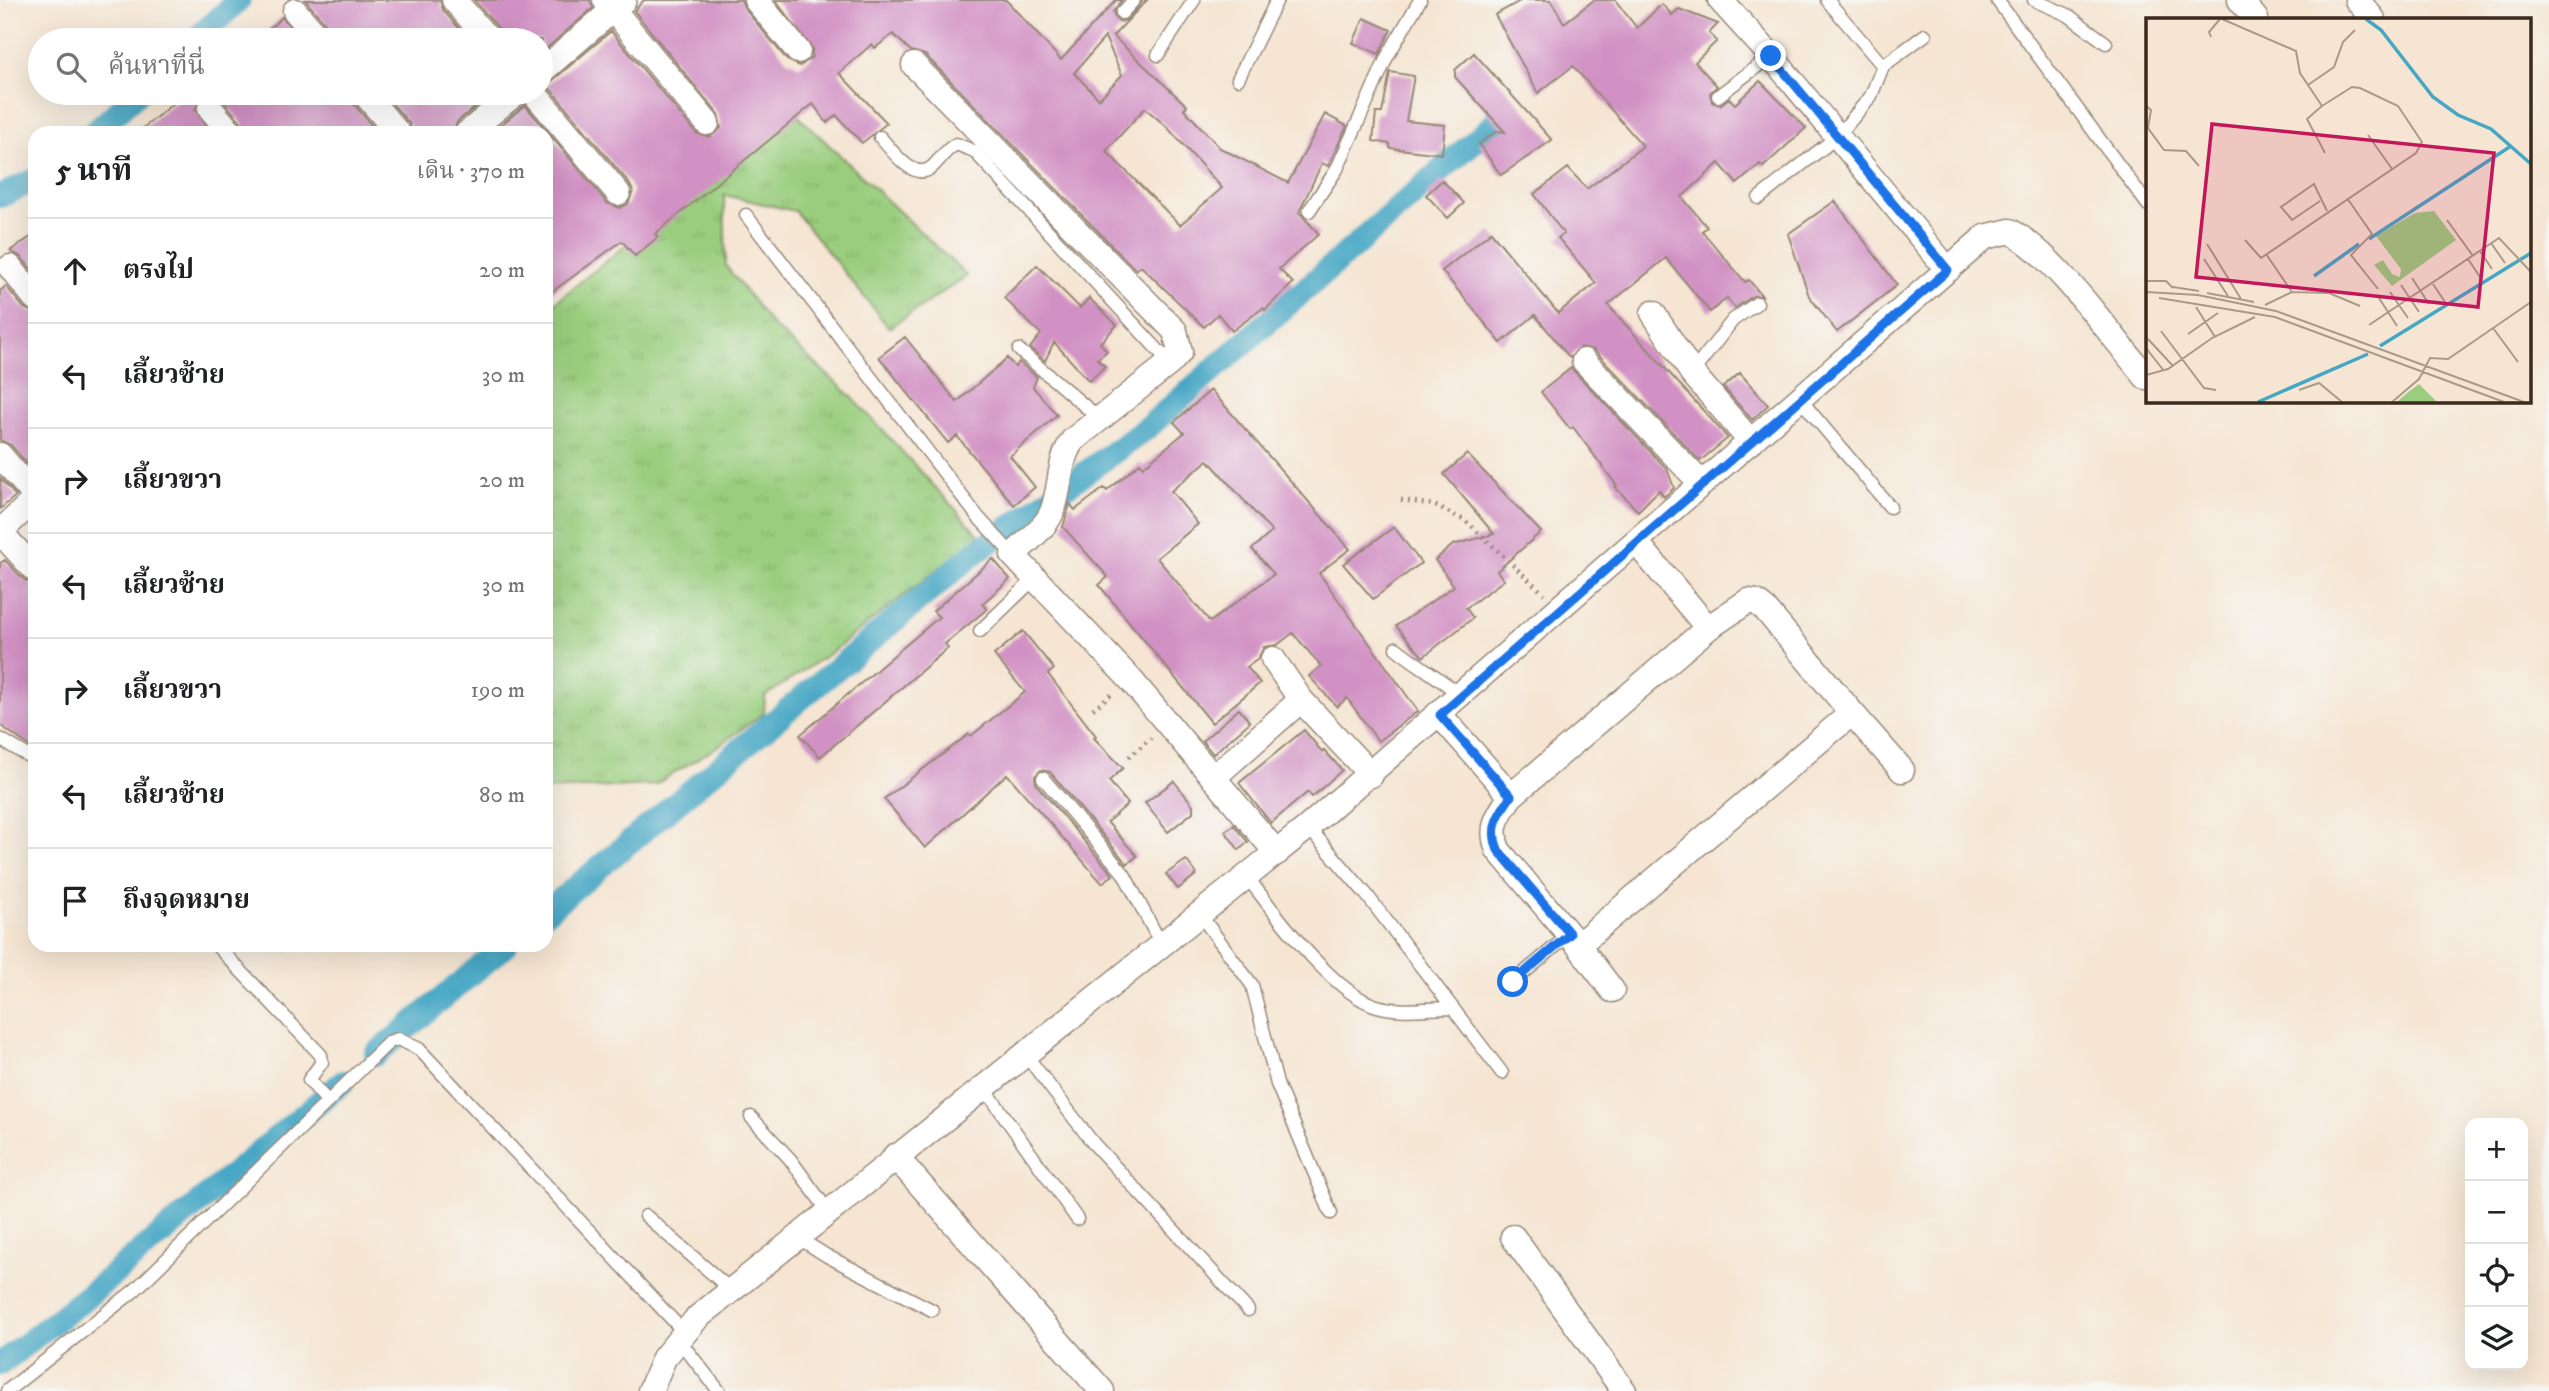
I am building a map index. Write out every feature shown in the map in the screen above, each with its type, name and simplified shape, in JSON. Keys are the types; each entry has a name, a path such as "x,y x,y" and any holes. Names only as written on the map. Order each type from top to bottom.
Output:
{"street":[{"path":"454,0 478,28"},
{"path":"756,0 799,51"},
{"path":"1720,0 1771,56 1948,270"},
{"path":"2240,0 2255,18"},
{"path":"2357,0 2371,18"},
{"path":"553,61 614,3 706,123"},
{"path":"295,11 310,28"},
{"path":"914,65 1026,192 1175,331 1180,352 1170,363 1073,440 1064,453 1056,502 1050,518 1013,555 1130,679 1277,853"},
{"path":"374,105 392,126"},
{"path":"476,126 501,105"},
{"path":"544,105 618,193"},
{"path":"210,108 225,126"},
{"path":"650,1391 664,1358 681,1335 732,1290 895,1156 1201,916 1371,775 1985,237 2010,231 2024,238 2046,258 2146,376"},
{"path":"10,267 28,289"},
{"path":"1653,313 1692,373 1751,442"},
{"path":"1584,361 1702,484"},
{"path":"0,455 28,489"},
{"path":"28,505 0,532 28,562"},
{"path":"1636,542 1708,628"},
{"path":"1612,990 1574,940 1498,850 1493,837 1495,818 1511,796 1708,628 1742,603 1756,602 1902,770"},
{"path":"1273,659 1301,700 1371,775"},
{"path":"1213,778 1301,700"},
{"path":"1574,940 1852,713"},
{"path":"1440,715 1511,796"},
{"path":"895,1156 1102,1391"},
{"path":"1513,1237 1624,1391"}],"lane":[{"path":"1122,13 1134,0"},
{"path":"1158,55 1194,0"},
{"path":"1238,79 1278,0"},
{"path":"1308,211 1337,169 1387,57 1419,0"},
{"path":"1827,0 1883,66"},
{"path":"1997,0 2146,202"},
{"path":"2034,0 2068,15 2106,43"},
{"path":"1759,198 1838,136 1871,96 1883,66 1925,35"},
{"path":"1718,96 1771,56"},
{"path":"880,137 911,169 922,172 931,169 946,149 956,144 964,145 1026,192"},
{"path":"746,215 978,517 1013,555"},
{"path":"1692,373 1733,320 1757,303"},
{"path":"1019,350 1100,419"},
{"path":"1800,399 1890,507"},
{"path":"981,631 1035,578"},
{"path":"1396,648 1416,664 1434,673 1461,696"},
{"path":"0,739 28,756"},
{"path":"1043,778 1124,874 1163,946"},
{"path":"1308,827 1366,894 1502,1073"},
{"path":"1247,877 1289,931 1356,997 1376,1006 1398,1009 1452,1008"},
{"path":"1201,916 1252,985 1277,1084 1331,1213"},
{"path":"1513,982 1574,940"},
{"path":"223,952 321,1055 322,1062 309,1080 328,1102"},
{"path":"7,1391 135,1290 389,1042 398,1039 419,1049 681,1335 719,1391"},
{"path":"1025,1054 1093,1143 1248,1310"},
{"path":"983,1086 1077,1219"},
{"path":"751,1117 790,1159 828,1211"},
{"path":"646,1216 732,1290"},
{"path":"796,1236 827,1256 932,1310"}],"path":[{"path":"1401,500 1434,505 1466,521 1560,609"}],"green space":[{"path":"792,110 967,276 889,328 795,211 724,195 726,266 771,324 849,394 980,536 833,651 765,696 764,713 720,745 654,785 553,790 553,304"}],"building":[{"path":"305,0 440,0 443,10 459,28 329,28"},
{"path":"474,0 590,0 593,8 553,43 553,28 498,28"},
{"path":"644,0 741,0 745,9 787,60 800,66 812,57 812,48 775,0 1006,0 1061,60 1116,0 1122,0 1113,12 1121,22 1128,19 1143,0 1147,0 1113,36 1187,106 1184,109 1220,148 1288,183 1325,114 1347,126 1328,166 1322,163 1299,212 1319,234 1279,269 1293,283 1265,310 1263,308 1232,331 1218,314 1204,327 1141,266 1136,270 925,55 911,51 893,34 875,48 872,44 839,73 887,123 862,143 836,115 827,123 813,104 655,234 658,237 635,256 622,241 553,291 553,138 607,203 620,208 628,204 633,191 553,92 553,80 611,31 696,133 710,137 721,128 718,114 634,11","holes":["1105,37 1122,75 1099,99 1074,73","1145,108 1167,127 1222,188 1180,225 1106,151"]},
{"path":"1522,0 1551,0 1564,23 1594,0 1615,0 1637,28 1662,4 1672,15 1679,9 1718,24 1709,33 1717,41 1695,62 1717,86 1710,93 1712,102 1720,105 1729,98 1735,104 1760,81 1806,128 1763,167 1760,164 1737,184 1719,163 1682,197 1707,227 1702,231 1745,282 1749,280 1762,296 1753,296 1735,308 1727,298 1710,312 1666,258 1608,305 1728,438 1700,461 1594,350 1580,347 1570,358 1535,315 1501,343 1442,271 1491,232 1558,313 1596,283 1558,238 1564,234 1534,194 1568,168 1587,189 1643,146 1573,66 1538,93 1495,15"},
{"path":"282,17 291,28 270,28"},
{"path":"1364,18 1391,30 1379,54 1353,43"},
{"path":"1474,53 1552,140 1501,175 1479,144 1497,131 1505,132 1455,77 1455,70"},
{"path":"1390,72 1414,76 1406,121 1445,125 1442,154 1390,148 1390,144 1373,141 1376,113 1382,113"},
{"path":"171,105 197,105 195,110 207,126 146,126"},
{"path":"227,105 355,105 372,126 243,126"},
{"path":"393,105 478,105 456,126 410,126"},
{"path":"525,105 543,126 500,126"},
{"path":"1442,180 1464,203 1448,218 1426,195"},
{"path":"1835,201 1897,285 1837,332 1809,296 1788,234"},
{"path":"28,239 28,266 21,257 10,251"},
{"path":"1037,265 1080,308 1089,298 1117,325 1100,343 1107,351 1097,359 1105,366 1089,381 1054,342 1045,361 1030,348 1041,334 1004,298"},
{"path":"6,286 28,310 28,465 11,445 0,440 0,291"},
{"path":"905,337 957,402 1007,358 1015,367 1019,362 1037,377 1033,387 1057,415 1010,456 1035,487 1014,505 957,436 948,443 879,357"},
{"path":"1571,368 1667,469 1674,488 1664,497 1659,490 1638,511 1615,487 1617,486 1573,427 1570,429 1541,392"},
{"path":"1740,373 1768,405 1752,420 1723,387"},
{"path":"1211,390 1350,549 1319,573 1418,711 1378,741 1347,698 1337,707 1309,676 1321,666 1293,633 1277,645 1264,647 1258,659 1247,667 1260,683 1212,723 1099,585 1108,577 1063,527 1070,504 1075,510 1104,488 1107,491 1140,463 1143,467 1184,433 1174,422","holes":["1208,460 1272,532 1252,549 1274,574 1210,622 1157,558 1198,524 1171,491"]},
{"path":"1467,454 1541,532 1497,571 1504,580 1466,608 1473,618 1423,657 1396,626 1454,586 1435,560 1453,545 1494,534 1444,474"},
{"path":"0,478 16,496 0,509"},
{"path":"1394,527 1421,563 1373,599 1343,564"},
{"path":"993,559 1010,579 982,604 987,609 945,644 948,648 820,757 800,735 939,617 933,611"},
{"path":"5,560 28,581 28,745 0,725 0,563"},
{"path":"1023,631 1054,669 1048,674 1096,736 1094,738 1123,768 1109,781 1128,804 1107,822 1137,856 1127,864 1050,772 1041,770 1035,776 1036,784 1113,875 1102,883 1007,774 925,848 884,799 969,734 971,736 1025,692 994,655"},
{"path":"1239,709 1250,722 1213,754 1202,741"},
{"path":"1304,730 1322,752 1324,750 1342,770 1312,797 1308,792 1271,823 1239,783"},
{"path":"1174,781 1193,805 1193,812 1168,832 1145,803"},
{"path":"1234,825 1248,842 1239,850 1225,831"},
{"path":"1186,860 1197,874 1178,889 1166,874"}],"waterway":[{"path":"208,28 239,0"},
{"path":"102,126 125,105"},
{"path":"553,906 976,552 1147,428 1495,123"},
{"path":"0,196 28,183"},
{"path":"376,1054 498,952"},
{"path":"0,1364 90,1294 343,1082"}],"route":[{"path":"1513,982 1570,934 1498,850 1493,837 1495,818 1511,796 1440,715 1948,270 1771,56"}]}
